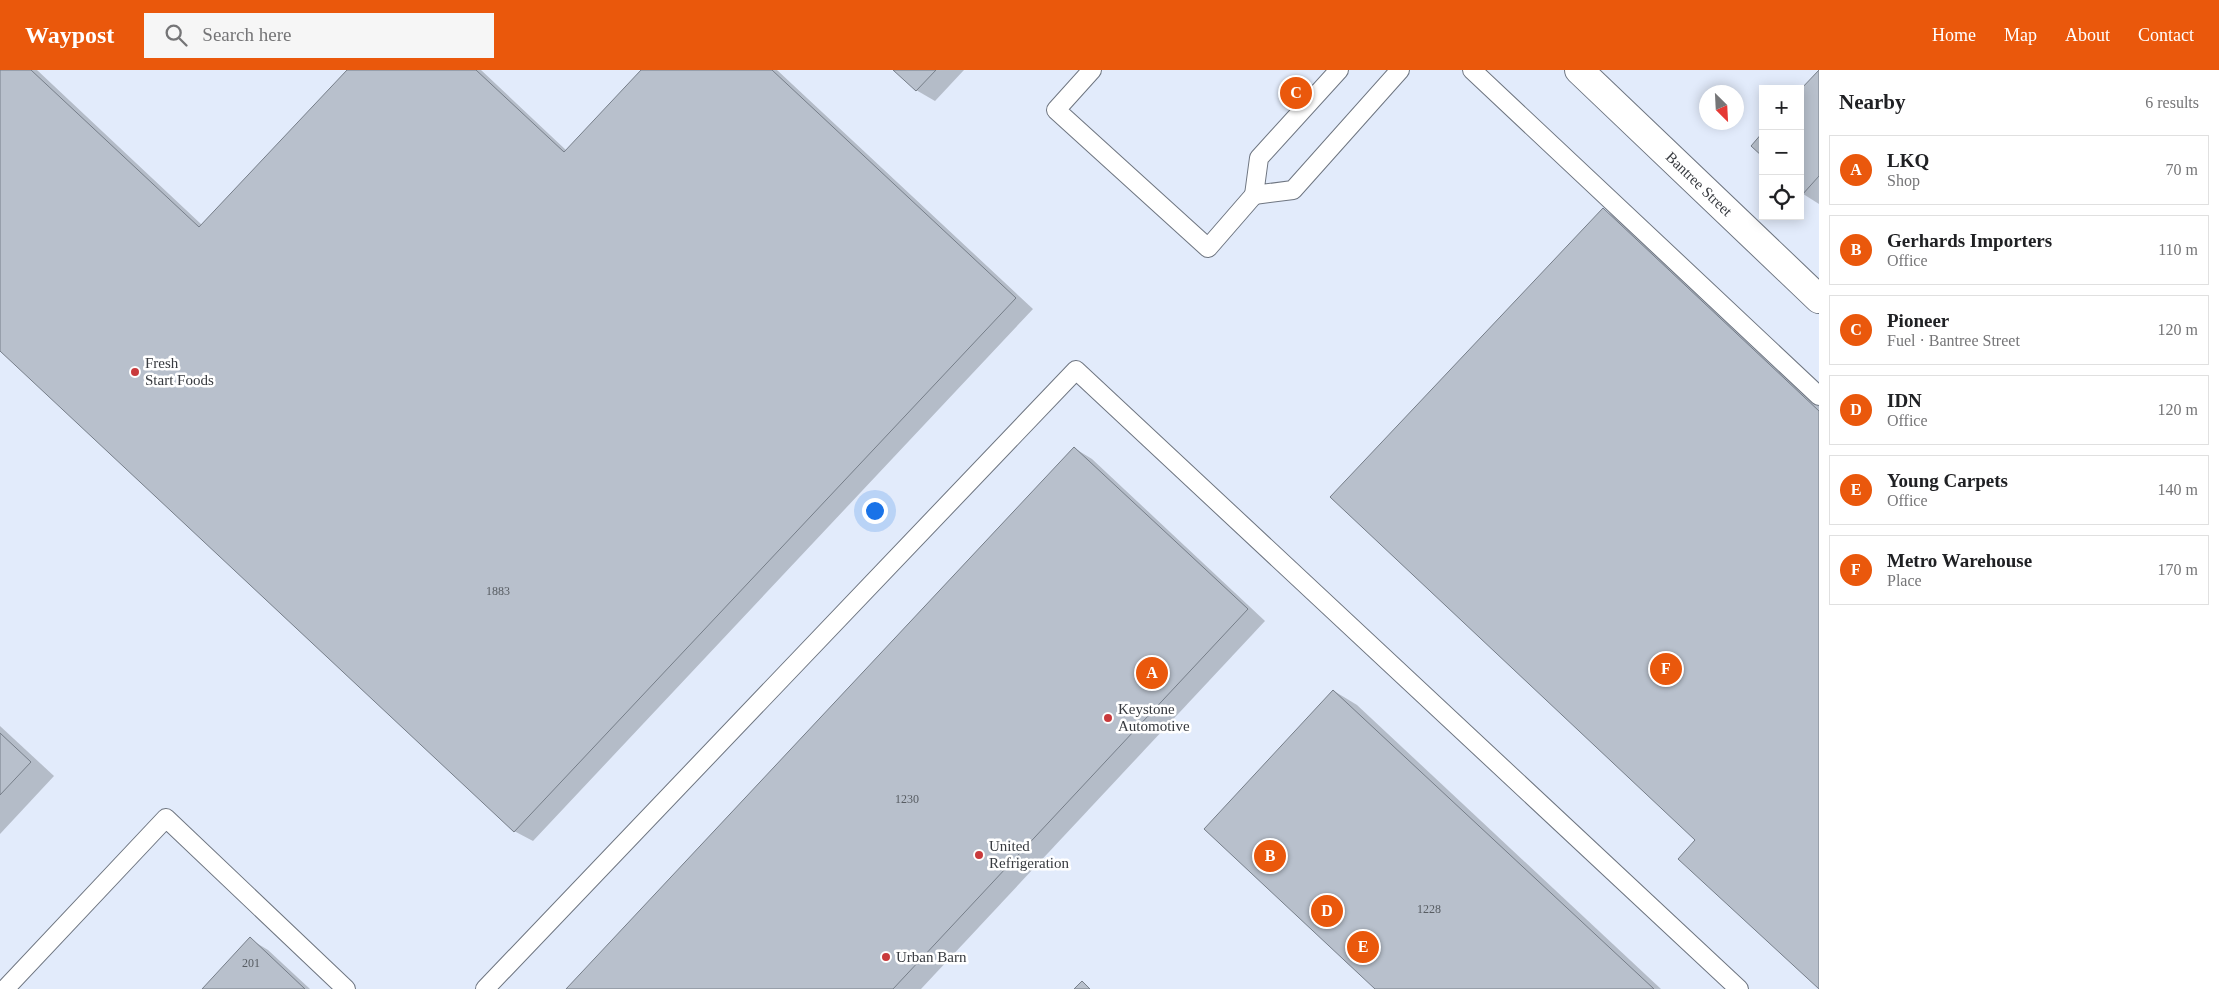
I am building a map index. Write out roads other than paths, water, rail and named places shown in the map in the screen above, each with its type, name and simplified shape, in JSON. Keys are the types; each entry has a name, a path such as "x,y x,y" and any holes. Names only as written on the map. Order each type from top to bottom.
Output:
{"street":[{"name":"Bantree Street","path":"1579,70 1819,299"}],"lane":[{"path":"1092,70 1076,78 1056,110 1208,248 1254,195 1259,158 1339,70"},
{"path":"1254,195 1292,190 1400,70"},
{"path":"1472,70 1819,396"},
{"path":"485,989 1076,370 1738,989"},
{"path":"5,989 166,818 346,989"}],"place":[{"name":"Pioneer","path":"1296,93"},
{"name":"Fresh Start Foods","path":"135,372"},
{"name":"Metro Warehouse","path":"1666,669"},
{"name":"LKQ","path":"1152,673"},
{"name":"Keystone Automotive","path":"1108,718"},
{"name":"United Refrigeration","path":"979,855"},
{"name":"Gerhards Importers","path":"1270,856"},
{"name":"IDN","path":"1327,911"},
{"name":"Young Carpets","path":"1363,947"},
{"name":"Urban Barn","path":"886,957"}]}
